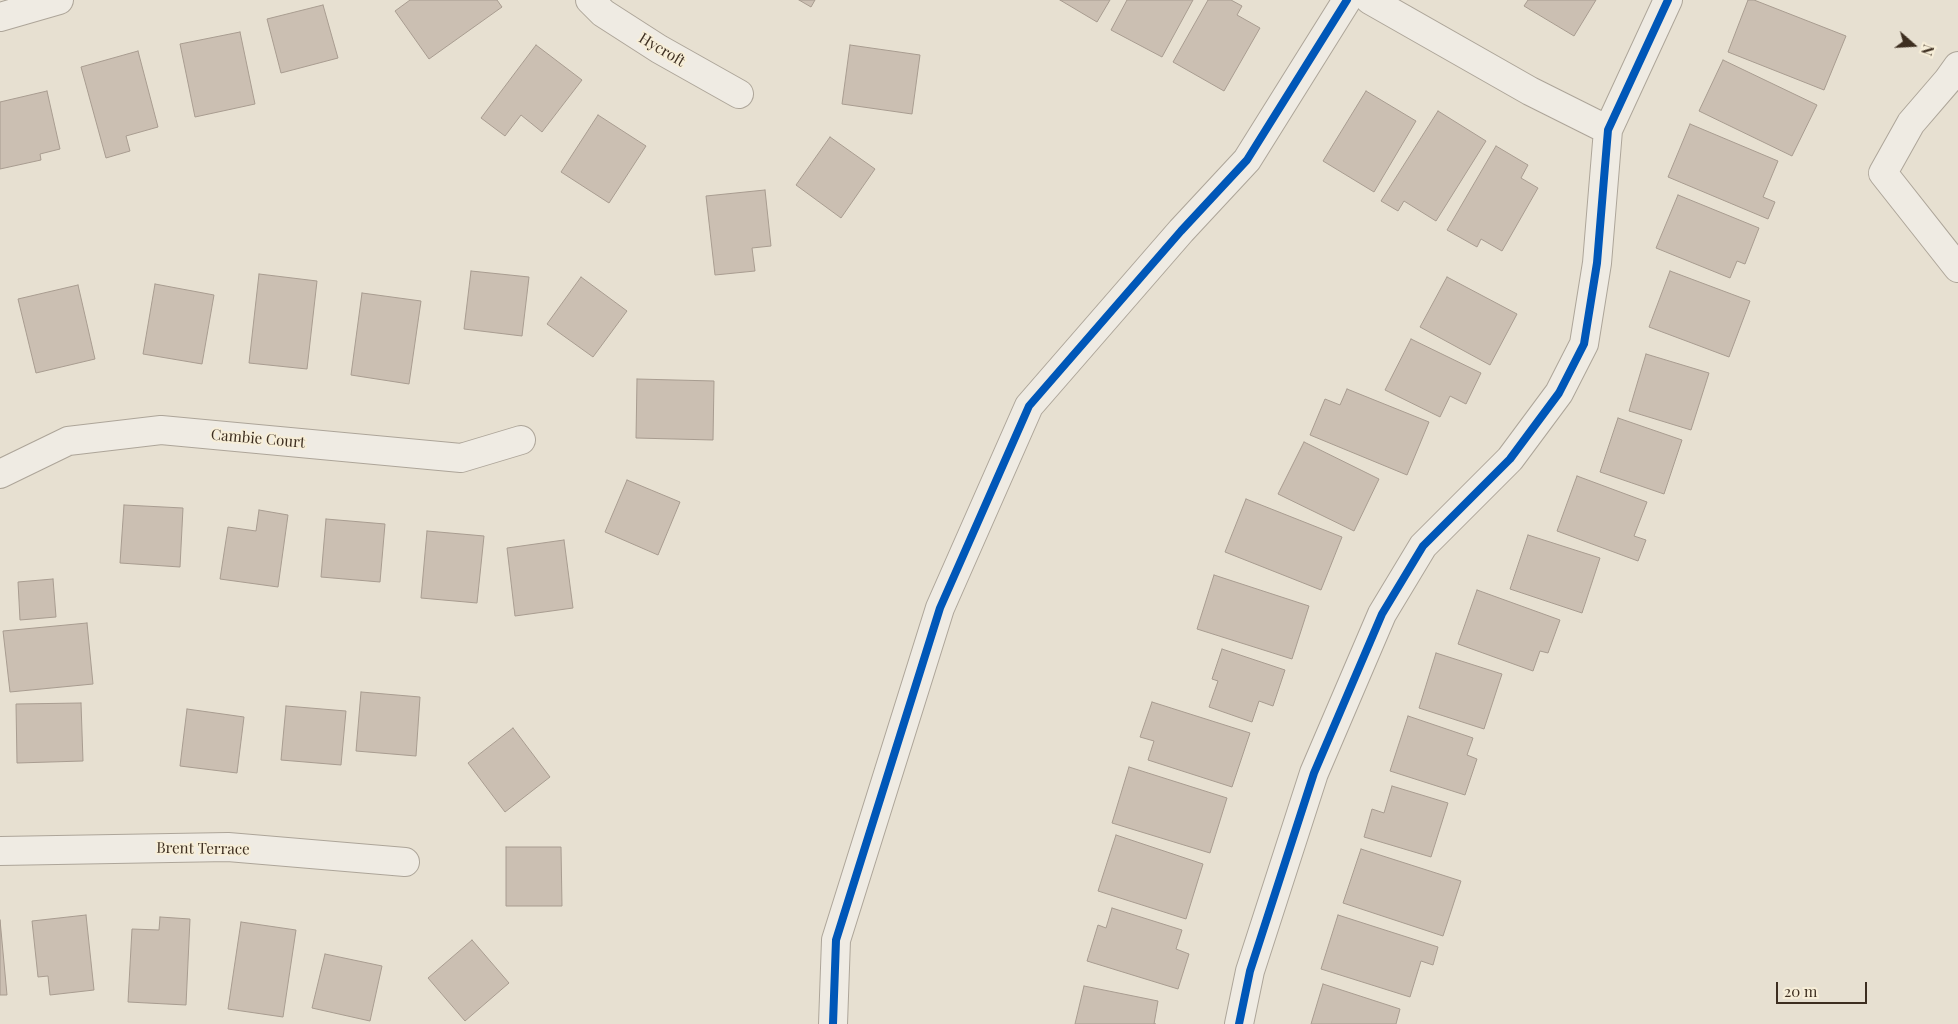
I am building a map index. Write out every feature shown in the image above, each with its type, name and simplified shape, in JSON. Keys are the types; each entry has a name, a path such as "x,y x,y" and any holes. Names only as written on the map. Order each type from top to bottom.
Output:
{"street":[{"path":"0,17 58,0"},
{"name":"Hycroft","path":"590,0 603,13 659,49 739,94"},
{"path":"833,1024 836,940 940,608 1029,406 1181,231 1247,160 1347,0"},
{"path":"1370,0 1530,91 1608,130"},
{"path":"1239,1024 1250,971 1314,773 1382,614 1423,546 1515,452 1559,393 1584,344 1597,263 1608,130 1668,0"},
{"path":"1958,66 1911,123 1883,173 1958,268"},
{"name":"Cambie Court","path":"0,474 68,441 161,430 461,458 521,440"},
{"name":"Brent Terrace","path":"0,851 228,847 405,862"}],"building":[{"path":"410,0 497,0 502,7 429,59 395,11"},
{"path":"799,0 815,0 811,7"},
{"path":"1060,0 1110,0 1097,22"},
{"path":"1127,0 1193,0 1162,57 1111,30"},
{"path":"1208,0 1231,0 1242,6 1237,15 1260,28 1224,91 1173,62"},
{"path":"1528,0 1596,0 1574,36 1524,6"},
{"path":"1748,0 1754,0 1846,36 1824,90 1728,52"},
{"path":"323,5 338,58 281,73 267,19"},
{"path":"240,32 255,104 195,117 180,44"},
{"path":"536,45 582,80 542,132 521,115 505,136 481,118"},
{"path":"850,45 920,55 912,114 842,104"},
{"path":"138,51 158,127 126,136 130,151 106,158 81,67"},
{"path":"1723,60 1817,105 1792,156 1699,111"},
{"path":"47,91 60,149 40,154 41,160 0,169 0,102"},
{"path":"1366,91 1416,121 1374,192 1323,161"},
{"path":"1438,111 1486,141 1436,221 1404,201 1398,211 1381,201"},
{"path":"598,115 646,146 609,203 561,172"},
{"path":"1690,124 1778,161 1763,197 1775,202 1768,219 1668,177"},
{"path":"830,137 875,169 841,218 796,185"},
{"path":"1496,146 1528,165 1521,178 1538,188 1502,251 1481,239 1477,247 1447,230"},
{"path":"765,190 771,246 752,248 755,271 715,275 706,196"},
{"path":"1678,195 1759,228 1745,264 1737,261 1730,278 1656,248"},
{"path":"471,271 529,277 522,336 464,329"},
{"path":"1670,271 1750,301 1729,357 1649,327"},
{"path":"259,274 317,281 307,369 249,363"},
{"path":"581,277 627,311 593,357 547,324"},
{"path":"1447,277 1517,314 1490,365 1420,327"},
{"path":"155,284 214,295 202,364 143,354"},
{"path":"78,285 95,359 36,373 18,299"},
{"path":"362,293 421,301 409,384 351,375"},
{"path":"1411,339 1481,373 1466,404 1450,396 1440,417 1385,390"},
{"path":"1646,354 1709,373 1691,430 1629,411"},
{"path":"637,379 714,381 713,440 636,438"},
{"path":"1347,389 1429,422 1407,475 1310,435 1325,399 1340,405"},
{"path":"1618,418 1682,440 1664,494 1600,472"},
{"path":"1304,442 1379,479 1354,531 1278,494"},
{"path":"1577,476 1647,502 1634,536 1646,540 1638,561 1557,531"},
{"path":"627,480 680,502 658,555 605,532"},
{"path":"1246,499 1342,537 1321,590 1225,552"},
{"path":"124,505 183,508 180,567 120,563"},
{"path":"259,510 288,515 278,587 220,579 228,527 256,531"},
{"path":"326,519 385,524 380,582 321,577"},
{"path":"427,531 484,536 477,603 421,598"},
{"path":"1528,535 1600,558 1582,613 1510,589"},
{"path":"564,540 573,608 515,616 507,548"},
{"path":"1214,575 1309,606 1292,659 1197,629"},
{"path":"53,579 56,617 20,620 18,582"},
{"path":"1477,590 1560,620 1548,653 1540,651 1533,671 1458,644"},
{"path":"87,623 93,684 10,692 3,631"},
{"path":"1222,649 1285,670 1273,706 1259,701 1252,722 1209,707 1218,681 1212,679"},
{"path":"1436,653 1502,674 1484,729 1419,708"},
{"path":"361,692 420,697 416,756 356,751"},
{"path":"1152,702 1250,733 1232,787 1148,760 1154,741 1140,737"},
{"path":"81,703 83,761 17,763 16,704"},
{"path":"286,706 346,711 341,765 281,760"},
{"path":"187,709 244,717 237,773 180,766"},
{"path":"1408,716 1473,738 1467,755 1477,759 1465,795 1390,771"},
{"path":"513,728 550,777 505,812 468,763"},
{"path":"1129,767 1227,798 1210,853 1112,823"},
{"path":"1392,786 1448,803 1431,857 1364,837 1372,809 1384,813"},
{"path":"1116,835 1203,864 1186,919 1098,891"},
{"path":"506,847 561,847 562,906 506,906"},
{"path":"1361,849 1461,881 1443,936 1343,903"},
{"path":"1112,908 1182,930 1176,949 1189,954 1178,989 1087,961 1098,925 1106,928"},
{"path":"86,915 94,990 50,995 48,976 38,977 32,921"},
{"path":"1338,915 1438,947 1433,965 1421,961 1410,997 1321,969"},
{"path":"160,917 190,919 186,1005 128,1002 132,929 159,930"},
{"path":"0,920 7,995 0,995"},
{"path":"241,922 296,930 283,1017 228,1009"},
{"path":"472,940 509,983 465,1021 428,978"},
{"path":"325,954 382,966 370,1021 312,1008"},
{"path":"1323,984 1400,1009 1396,1024 1311,1024"},
{"path":"1084,986 1158,1001 1154,1024 1075,1024"}],"cycle path":[{"path":"833,1024 836,940 940,608 1029,406 1181,231 1247,160 1347,0"},
{"path":"1239,1024 1250,971 1314,773 1382,614 1423,546 1510,459 1559,393 1584,344 1597,263 1608,130 1668,0"}]}
